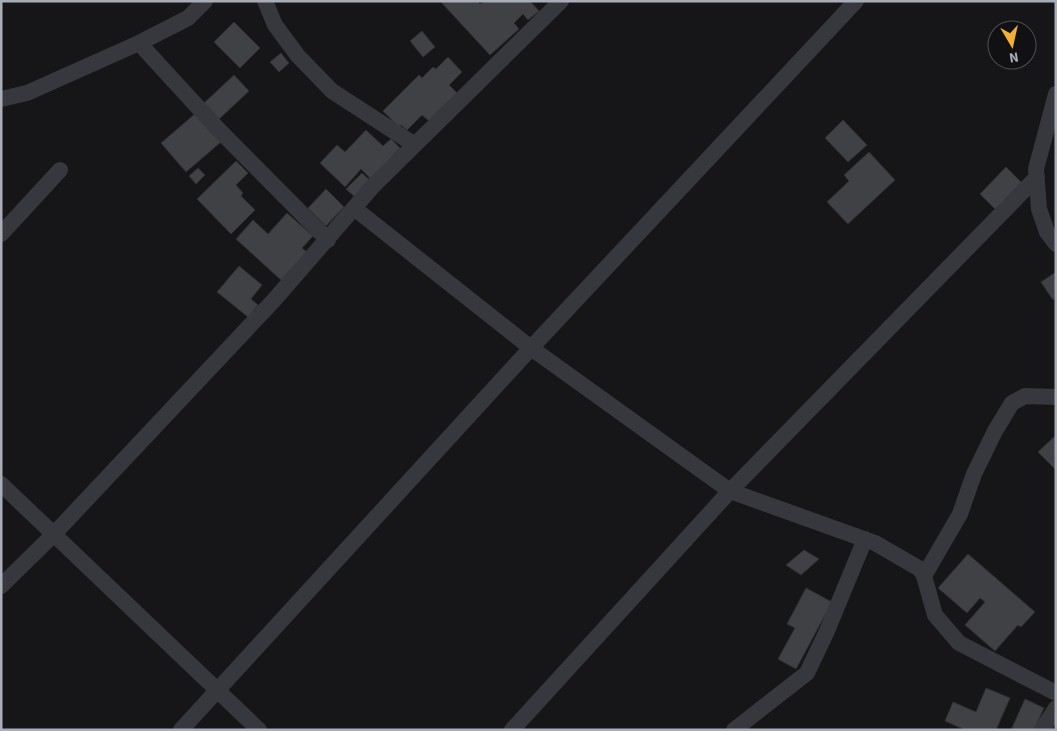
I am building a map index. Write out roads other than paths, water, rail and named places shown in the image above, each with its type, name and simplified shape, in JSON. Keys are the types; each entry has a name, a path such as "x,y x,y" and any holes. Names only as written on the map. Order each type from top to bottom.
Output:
{"street":[{"path":"1,99 27,93 139,42 188,18 205,1"},
{"path":"265,1 275,25 298,56 332,91 415,145"},
{"path":"1,586 54,534 275,298 328,240 354,208 561,1"},
{"path":"181,730 531,348 856,1"},
{"path":"139,42 217,128 328,240"},
{"path":"1056,94 1036,169 1039,209 1047,232 1056,244"},
{"path":"1,234 60,170"},
{"path":"512,730 730,491 1037,176"},
{"path":"354,208 531,348 730,491 875,543 920,569 924,576 935,615 959,643 1056,693"},
{"path":"924,576 960,514 978,465 1012,403 1025,396 1056,397"},
{"path":"1,484 258,730"},
{"path":"734,730 807,673 827,631 865,539"},
{"path":"1042,730 1056,708"}]}
